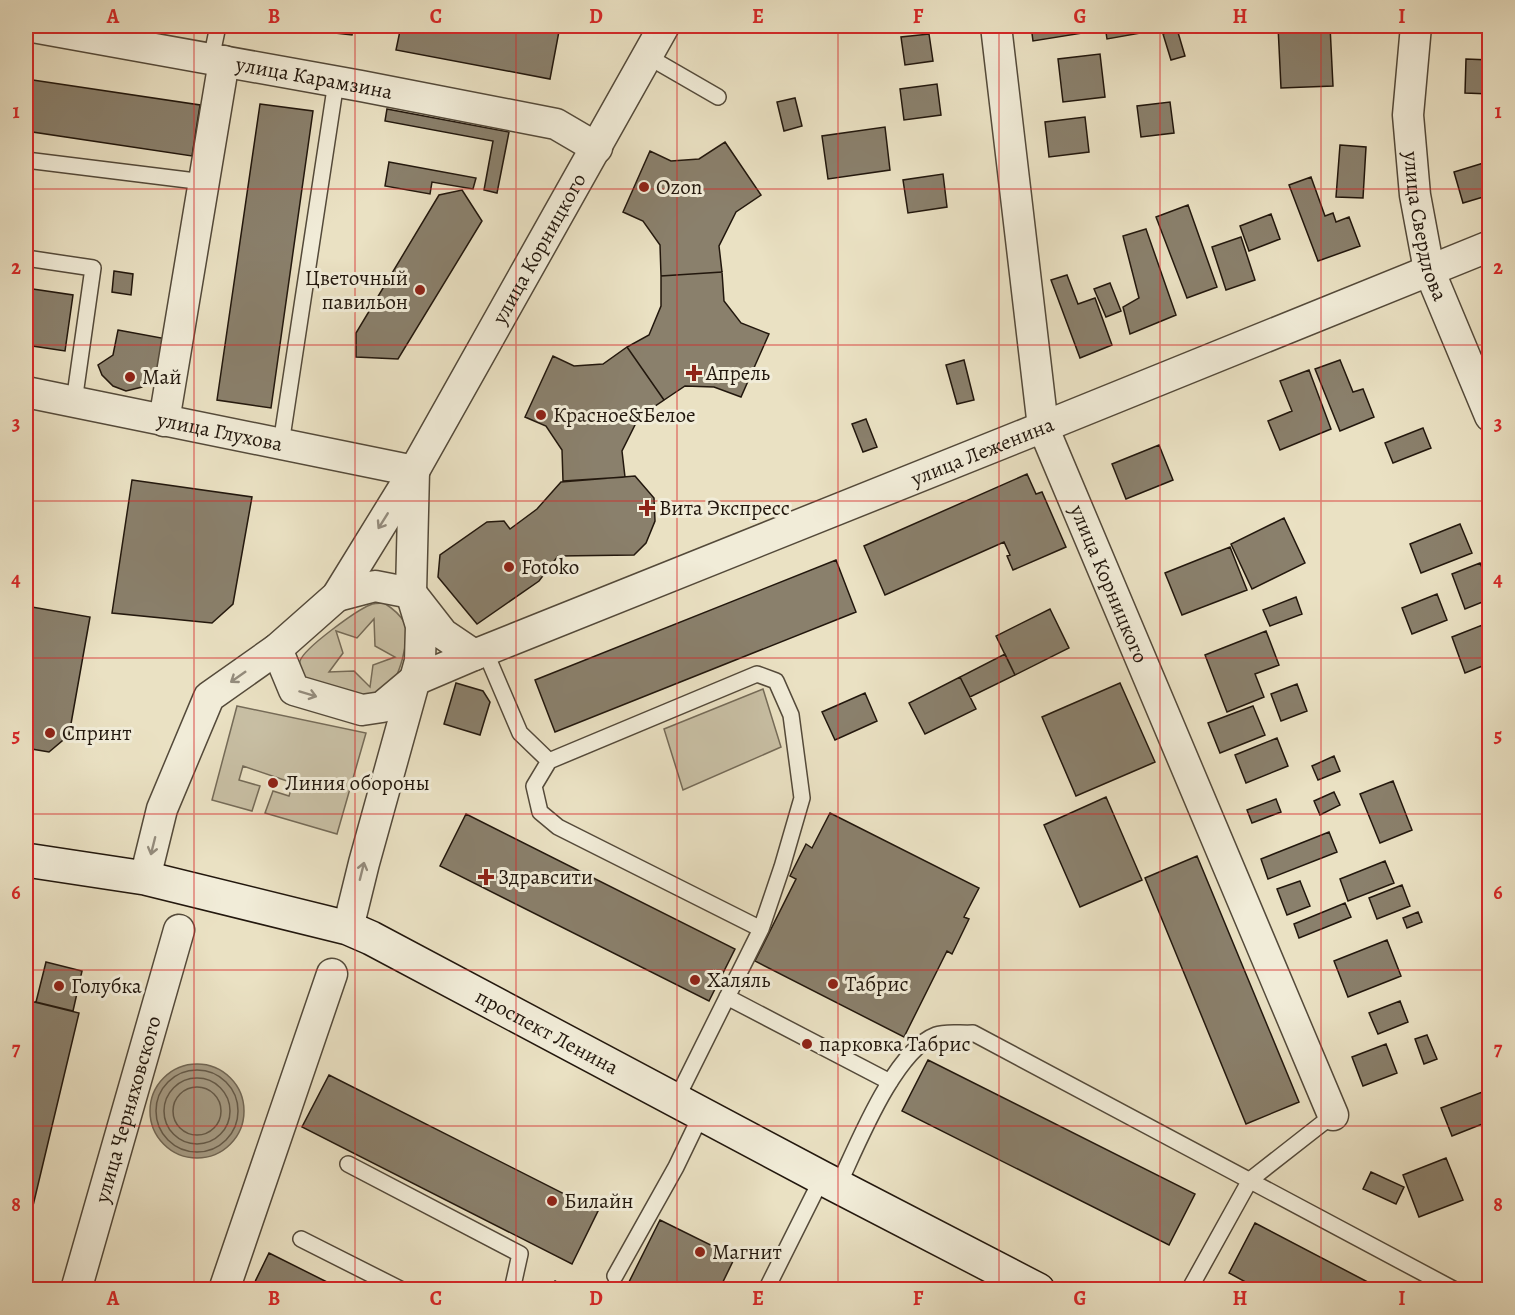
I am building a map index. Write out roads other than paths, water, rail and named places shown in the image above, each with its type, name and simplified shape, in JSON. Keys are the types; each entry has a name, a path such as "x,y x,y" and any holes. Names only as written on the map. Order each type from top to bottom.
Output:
{"street":[{"name":"улица Карамзина","path":"27,26 556,124 597,148"},
{"name":"улица Корницкого","path":"414,471 664,26"},
{"name":"улица Корницкого","path":"996,26 1043,427 1333,1115"},
{"name":"улица Свердлова","path":"1416,26 1408,115 1415,195 1429,270 1490,417"},
{"path":"164,421 204,182 217,60"},
{"name":"улица Леженина","path":"413,681 1490,246"},
{"name":"улица Глухова","path":"26,392 414,471"},
{"path":"348,928 420,661 421,626 411,593 414,471"},
{"path":"145,878 162,809 209,697 277,649 337,596 414,471"},
{"path":"337,596 375,586 411,593 443,634 479,653"},
{"path":"277,649 294,690 362,710 382,707 413,681"},
{"name":"проспект Ленина","path":"26,860 145,878 348,928 371,938 1038,1290"},
{"name":"улица Черняховского","path":"76,1290 178,930"},
{"path":"224,1290 332,975"}],"lane":[{"path":"217,60 218,26"},
{"path":"647,56 718,97"},
{"path":"281,444 336,82"},
{"path":"26,160 204,182"},
{"path":"26,258 93,268 74,402"},
{"path":"479,653 520,733 549,761"},
{"path":"615,1276 676,1167 689,1107 727,997 761,929 802,798 791,716 776,681 757,674 549,761 534,786 540,812 558,827 761,929"},
{"path":"727,997 890,1082"},
{"path":"766,1290 890,1082 911,1051 937,1034 973,1033 1455,1290"},
{"path":"1189,1290 1250,1180 1333,1115"},
{"path":"348,1164 520,1254 512,1290"},
{"path":"301,1239 402,1290"}],"water":[{"path":"197,1064 215,1068 230,1078 240,1093 244,1111 240,1129 230,1144 215,1154 197,1158 179,1154 164,1144 154,1129 150,1111 154,1093 164,1078 179,1068"}],"place":[{"name":"Ozon","path":"644,187"},
{"name":"Цветочный павильон","path":"420,290"},
{"name":"Апрель","path":"694,373"},
{"name":"Май","path":"130,377"},
{"name":"Красное&Белое","path":"541,415"},
{"name":"Вита Экспресс","path":"647,508"},
{"name":"Fotoko","path":"509,567"},
{"name":"Спринт","path":"50,733"},
{"name":"Линия обороны","path":"273,783"},
{"name":"Здравсити","path":"486,877"},
{"name":"Халяль","path":"695,980"},
{"name":"Табрис","path":"833,984"},
{"name":"Голубка","path":"59,986"},
{"name":"парковка Табрис","path":"807,1044"},
{"name":"Билайн","path":"552,1201"},
{"name":"Магнит","path":"700,1252"}]}
